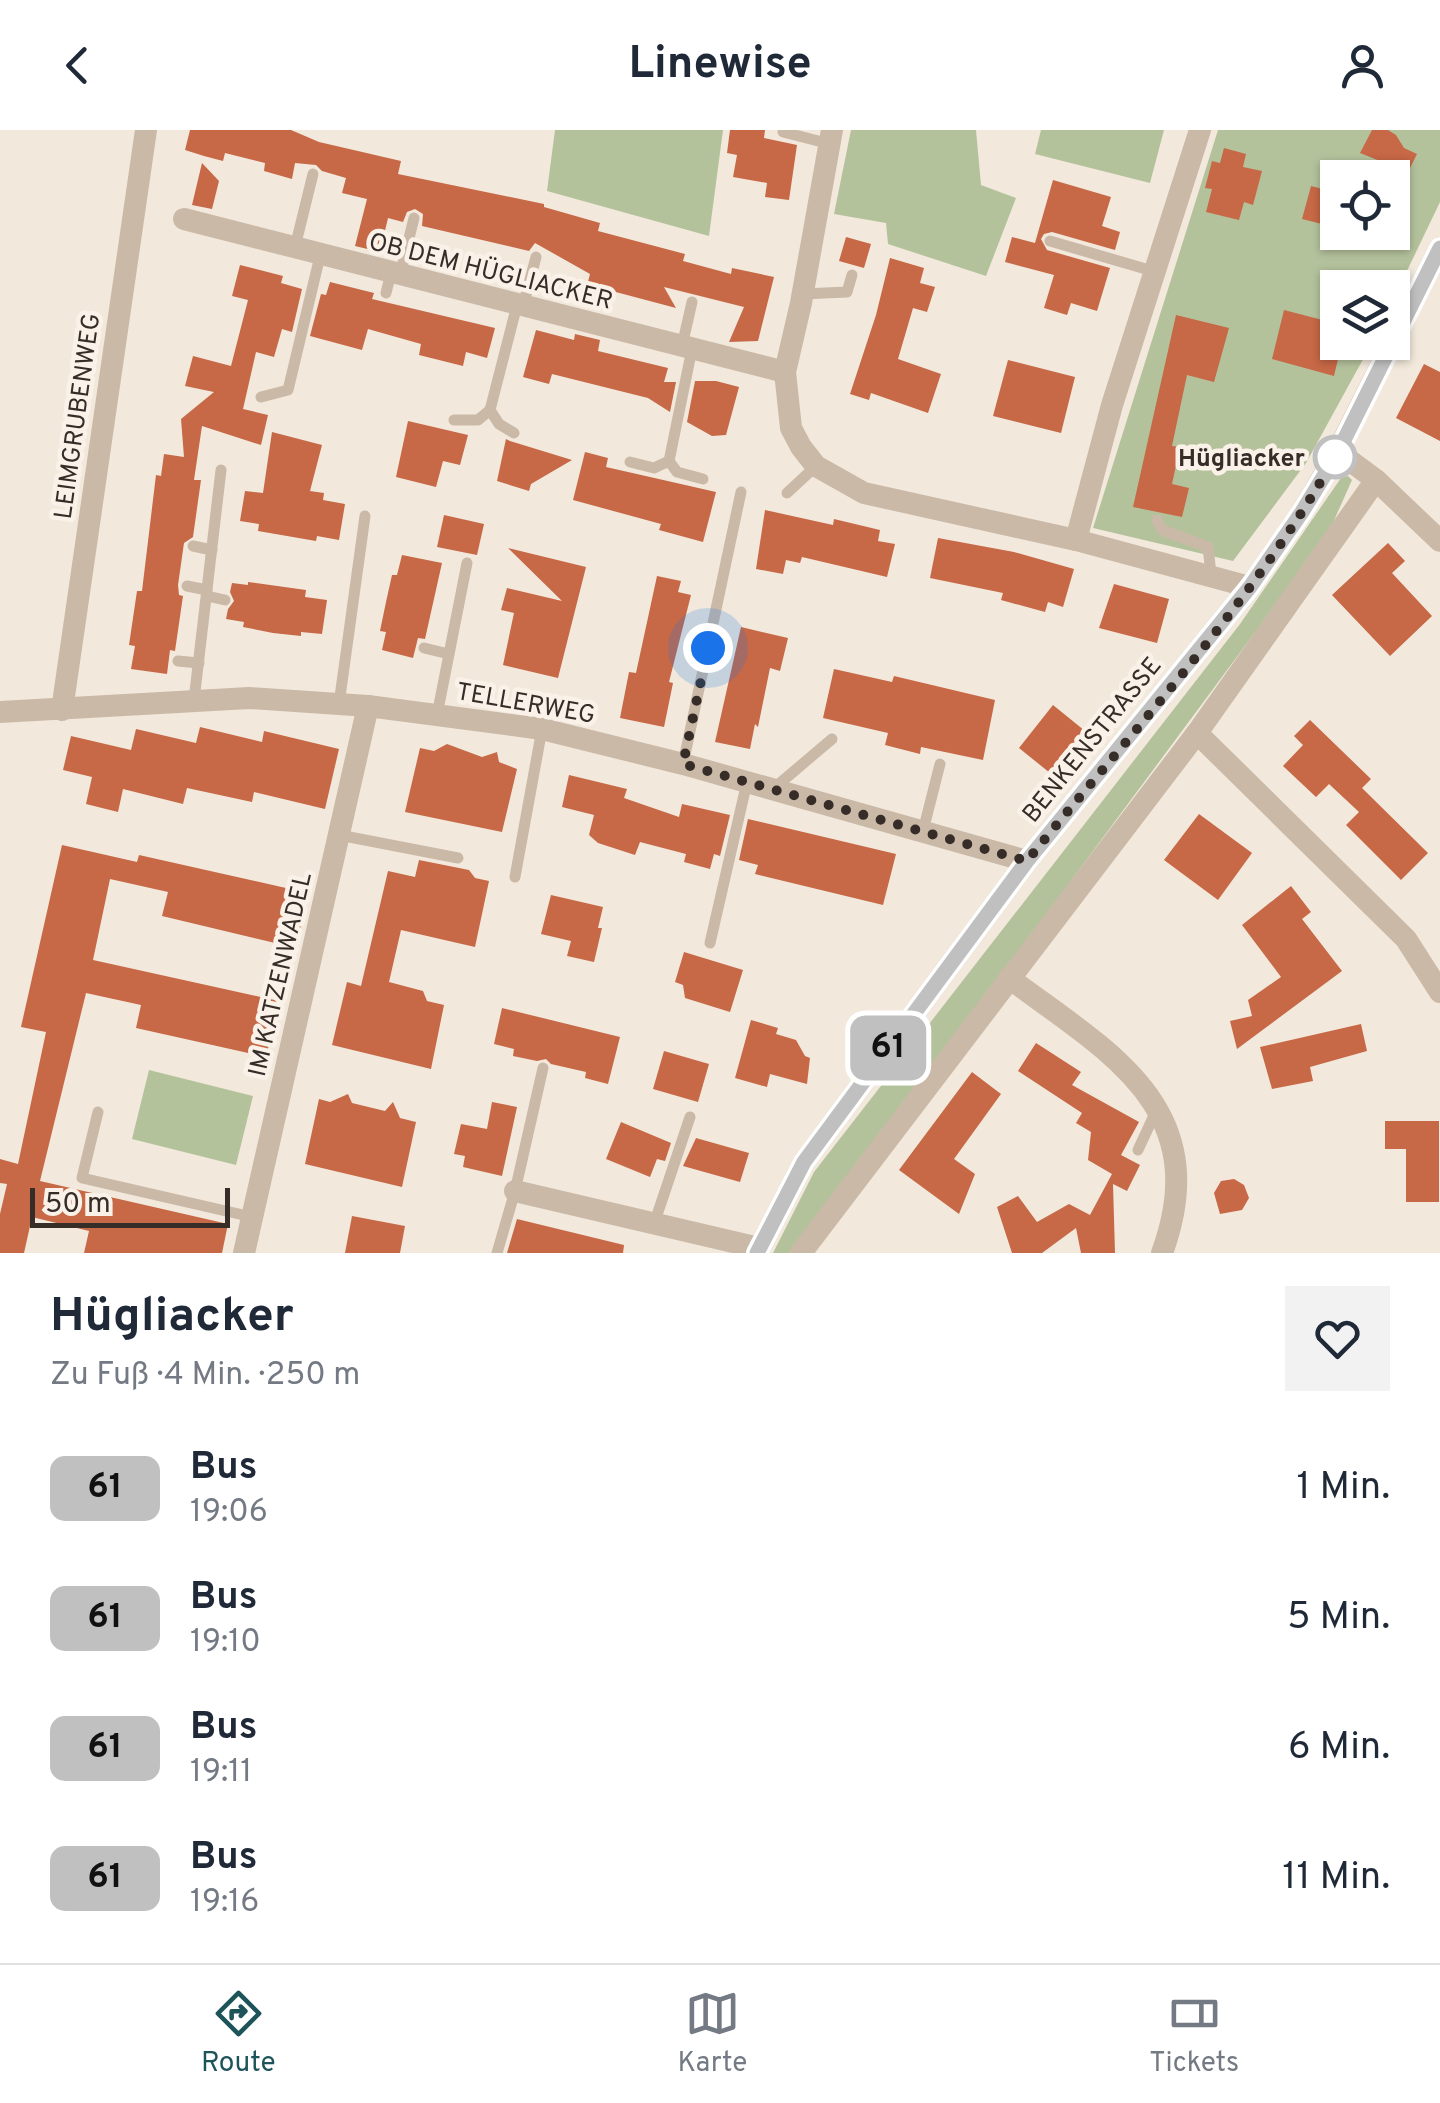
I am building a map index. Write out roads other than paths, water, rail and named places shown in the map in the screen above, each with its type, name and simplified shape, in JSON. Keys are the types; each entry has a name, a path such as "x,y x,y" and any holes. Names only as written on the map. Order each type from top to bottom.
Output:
{"street":[{"name":"LEIMGRUBENWEG","path":"52,710 146,130"},
{"path":"1076,540 1112,405 1200,130"},
{"path":"831,137 785,372 791,428 816,466 864,493 1076,540 1250,587"},
{"name":"OB DEM HÜGLIACKER","path":"184,219 320,256 392,281 520,306 785,372"},
{"name":"BENKENSTRASSE","path":"515,1191 758,1250 804,1162 1027,861 1250,587 1302,512 1338,451 1440,248"},
{"path":"1338,451 1376,480 1440,541"},
{"path":"800,1253 1197,733 1376,480"},
{"name":"TELLERWEG","path":"0,712 249,698 368,706 542,729 683,764 1027,861"},
{"name":"IM KATZENWADEL","path":"244,1253 368,706"},
{"path":"1197,733 1406,938 1440,992"},
{"path":"1010,978 1123,1062 1158,1107 1174,1151 1177,1195 1162,1253"}],"lane":[{"path":"783,132 831,137"},
{"path":"295,249 313,174"},
{"path":"392,281 414,218"},
{"path":"1050,242 1156,272"},
{"path":"261,397 288,390 320,256"},
{"path":"454,420 478,420 490,410 536,257"},
{"path":"803,294 847,292 852,276"},
{"path":"692,302 668,461 677,472 703,479"},
{"path":"490,410 498,424 514,433"},
{"path":"630,462 654,468 668,461"},
{"path":"787,493 816,466"},
{"path":"194,700 221,470"},
{"path":"683,764 741,492"},
{"path":"339,704 365,516"},
{"path":"1157,520 1162,530 1208,547 1211,574"},
{"path":"193,546 212,550"},
{"path":"436,715 466,563"},
{"path":"187,586 225,600"},
{"path":"337,608 352,610"},
{"path":"424,648 448,654"},
{"path":"178,660 199,663"},
{"path":"515,877 542,729"},
{"path":"773,789 832,740"},
{"path":"923,832 940,764"},
{"path":"710,942 747,782"},
{"path":"339,834 458,858"},
{"path":"497,1253 543,1068"},
{"path":"1138,1150 1158,1107"},
{"path":"98,1112 82,1178 252,1216"},
{"path":"654,1224 690,1118"}],"place":[{"name":"Hügliacker","path":"1335,457"}]}
